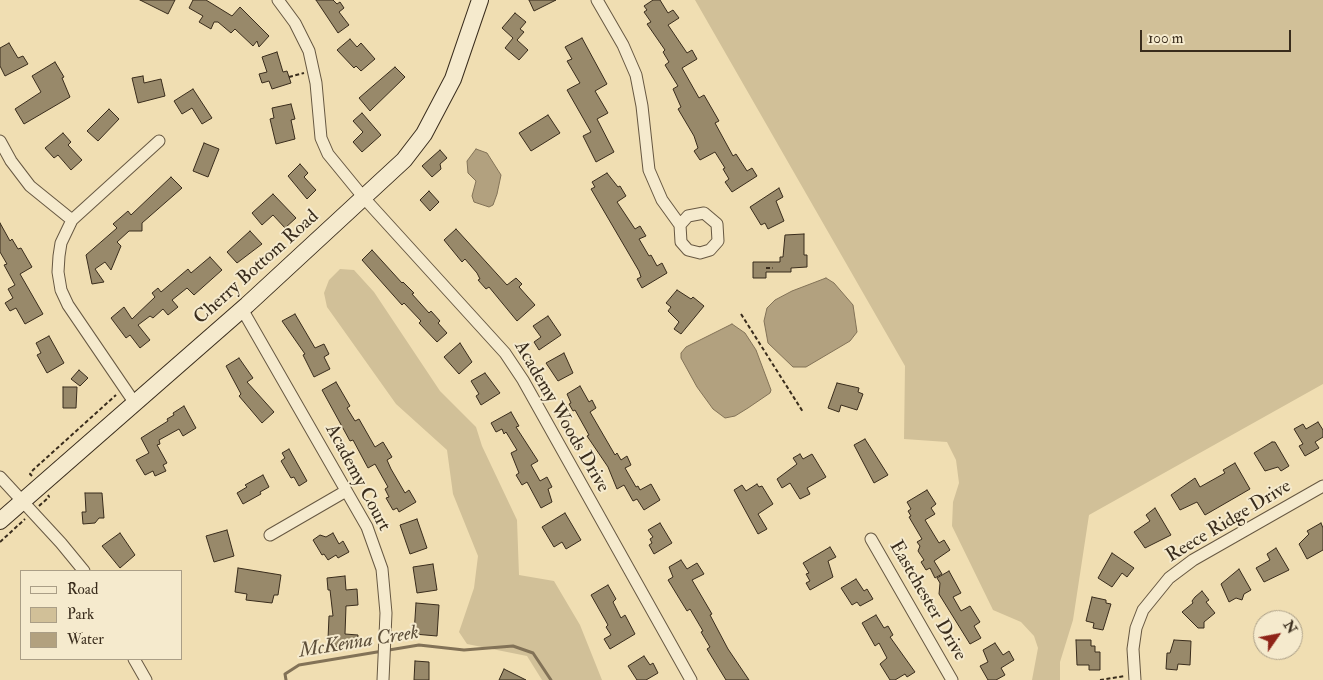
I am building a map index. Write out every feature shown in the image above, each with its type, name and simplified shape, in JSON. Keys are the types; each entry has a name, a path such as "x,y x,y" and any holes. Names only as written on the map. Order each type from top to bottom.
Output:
{"main road":[{"name":"Cherry Bottom Road","path":"0,521 242,309 404,160 424,134 453,79 480,0"}],"street":[{"name":"Academy Woods Drive","path":"278,0 295,23 309,51 321,138 328,154 364,198 508,358 692,680"},
{"path":"597,0 623,45 636,75 642,106 649,170 662,200 680,225"},
{"path":"0,141 11,161 30,186 72,220"},
{"path":"134,402 77,320 61,290 58,272 59,256 61,243 72,220 159,141"},
{"name":"Academy Court","path":"242,309 367,527 382,569 386,613 383,680"},
{"path":"0,477 83,570"},
{"name":"Reece Ridge Drive","path":"1134,678 1136,628 1143,610 1169,578 1193,560 1323,486"},
{"path":"270,535 346,491"},
{"name":"Eastchester Drive","path":"871,539 952,680"},
{"path":"135,660 146,680"}],"path":[{"path":"289,77 313,71"},
{"path":"766,268 773,268"},
{"path":"741,314 803,412"},
{"path":"30,474 118,393"},
{"path":"0,542 22,521"},
{"path":"1100,680 1134,678"}],"green space":[{"path":"695,0 1323,0 1323,384 1089,515 1073,620 1060,662 1060,680 1032,680 1038,648 1034,636 1021,622 993,610 952,526 953,502 959,483 956,460 947,442 904,439 905,366"},
{"path":"340,269 354,270 374,292 440,391 476,427 482,446 517,520 519,575 554,581 580,625 602,680 542,680 527,656 467,644 459,632 474,588 478,556 453,494 447,450 396,404 327,307 324,293 329,280"}],"water":[{"path":"476,149 487,153 501,175 493,205 489,207 474,202 472,196 476,181 468,173 467,161"},
{"path":"826,278 834,283 853,305 857,332 850,341 806,367 793,367 768,343 764,321 767,308 775,300 792,291"},
{"path":"732,324 745,333 756,350 771,390 770,393 735,416 725,418 713,409 697,387 681,358 681,353 686,347"}],"building":[{"path":"140,0 175,0 168,14"},
{"path":"193,0 206,0 232,16 240,7 269,36 259,47 257,41 253,46 235,29 231,33 218,22 214,22 211,29 199,22 203,16 189,8"},
{"path":"316,0 333,0 337,4 340,2 344,8 339,12 349,25 338,33"},
{"path":"529,0 556,0 534,11"},
{"path":"653,0 660,0 668,13 673,10 679,18 668,25 687,53 692,50 697,59 682,68 699,98 704,95 719,121 715,123 733,156 736,154 747,171 752,168 757,176 732,192 725,182 729,179 723,169 725,168 715,152 700,160 694,151 698,148 694,136 678,109 681,107 673,89 678,86 665,65 669,62 663,52 665,50 647,24 651,22 644,12 647,10 644,6"},
{"path":"515,13 526,22 520,29 524,32 517,40 528,50 519,60 505,48 513,38 502,28"},
{"path":"582,38 607,84 595,91 608,113 597,119 614,152 596,162 583,136 591,132 567,90 580,83 567,61 572,59 565,47"},
{"path":"350,39 357,47 361,43 375,59 361,71 356,66 354,68 337,50"},
{"path":"9,43 18,58 23,56 28,64 5,76 0,66 0,48"},
{"path":"277,52 283,72 287,71 291,83 272,89 269,81 262,83 259,74 267,72 262,57"},
{"path":"55,62 64,77 62,78 70,97 24,124 15,109 41,92 32,76"},
{"path":"395,67 405,77 370,111 359,98"},
{"path":"143,76 144,83 161,79 165,96 138,103 132,78"},
{"path":"193,89 212,118 202,124 192,108 182,114 174,101"},
{"path":"291,104 295,119 291,120 295,139 276,144 270,119 274,118 272,108"},
{"path":"109,109 119,119 98,141 87,131"},
{"path":"362,113 381,135 362,152 353,142 363,132 353,121"},
{"path":"548,115 560,133 531,151 519,133"},
{"path":"63,133 71,142 68,145 82,160 71,170 58,155 54,158 45,148"},
{"path":"204,143 219,149 208,177 193,171"},
{"path":"440,150 447,158 440,164 441,169 432,177 422,166"},
{"path":"300,164 308,173 304,177 316,190 307,199 288,176"},
{"path":"607,173 618,187 620,186 626,196 617,202 635,229 640,226 646,236 639,239 649,256 651,255 657,266 662,263 667,273 642,288 637,279 641,277 639,271 591,189 595,187 592,182"},
{"path":"171,177 182,188 142,223 142,231 129,231 117,242 121,246 111,270 105,262 95,269 104,282 92,284 86,255 117,228 113,224 128,211 131,215"},
{"path":"779,188 783,197 776,201 784,221 768,229 765,223 761,225 750,207"},
{"path":"429,191 439,202 430,211 420,200"},
{"path":"273,194 296,218 285,228 273,215 262,225 252,213"},
{"path":"0,223 10,241 12,239 18,249 21,248 32,267 20,274 43,314 25,324 16,308 10,311 5,303 13,298 8,289 15,285 4,265 7,264 0,252"},
{"path":"456,229 507,285 516,278 522,284 519,287 535,305 517,321 489,287 486,289 478,280 480,279 477,273 465,259 462,262 444,240"},
{"path":"250,231 262,244 237,263 227,252"},
{"path":"804,234 804,255 807,255 807,267 791,268 791,272 766,272 766,278 753,278 753,262 780,262 780,257 783,257 785,235"},
{"path":"372,250 402,283 414,293 412,294 429,313 431,311 440,321 438,323 447,333 437,342 419,323 421,321 404,303 402,305 362,260"},
{"path":"210,257 222,270 194,295 187,288 172,300 178,307 168,315 163,309 153,318 150,316 138,325 150,340 140,348 130,335 126,338 111,318 124,307 132,319 155,297 152,293 158,288 161,292 188,269 191,273"},
{"path":"677,290 691,299 693,297 704,306 681,334 674,329 679,322 668,311 671,307 666,303"},
{"path":"295,314 315,348 324,344 329,354 324,357 330,369 314,377 303,355 305,354 282,321"},
{"path":"548,316 561,335 539,350 534,342 541,337 533,326"},
{"path":"49,336 64,363 47,373 37,355 41,353 36,343"},
{"path":"460,343 472,362 459,374 444,357"},
{"path":"564,353 573,373 558,381 546,363"},
{"path":"239,358 253,378 247,382 274,412 262,423 239,396 241,394 226,366"},
{"path":"79,370 88,378 80,386 71,379"},
{"path":"485,373 500,393 481,405 476,396 479,394 471,381"},
{"path":"336,382 350,406 347,408 355,421 359,419 375,447 383,442 392,457 387,460 391,469 405,493 409,490 416,502 399,512 397,508 393,510 386,498 389,497 385,489 388,487 375,464 368,468 353,440 350,441 322,390"},
{"path":"837,383 859,388 858,392 863,394 857,410 841,405 839,412 828,408"},
{"path":"580,386 589,402 592,400 596,408 590,412 615,455 617,453 621,460 627,456 631,465 625,468 636,487 638,486 640,490 651,484 660,500 644,510 637,499 633,501 624,485 617,489 608,467 587,436 589,435 575,410 573,411 569,404 571,403 567,394"},
{"path":"63,387 77,387 76,408 63,408"},
{"path":"184,406 196,428 183,436 179,429 159,440 160,444 157,445 167,463 163,465 166,471 155,476 153,471 145,475 136,460 149,453 141,438 168,421 167,419 174,415 173,413"},
{"path":"511,412 519,426 516,427 538,461 531,465 540,481 547,477 552,487 548,489 552,502 541,508 527,482 522,485 516,475 519,473 511,453 517,450 506,432 504,434 502,429 496,432 491,423"},
{"path":"1318,422 1323,430 1323,437 1315,442 1319,448 1305,456 1299,446 1303,444 1294,429 1303,424 1306,429"},
{"path":"865,439 888,475 874,483 854,445"},
{"path":"1275,442 1289,466 1281,471 1278,467 1265,471 1254,453"},
{"path":"289,449 307,481 299,486 294,477 291,478 281,461 285,458 282,453"},
{"path":"800,454 803,459 812,454 826,477 807,488 810,494 800,499 790,483 782,488 777,479 797,464 793,458"},
{"path":"1235,463 1250,489 1205,515 1197,502 1180,510 1171,495 1195,478 1200,487 1225,473 1223,470"},
{"path":"263,475 269,487 243,504 237,493 247,487 245,485"},
{"path":"757,484 759,487 762,486 773,504 758,514 767,529 758,534 734,490 742,485 746,491"},
{"path":"927,490 936,504 931,508 935,514 925,520 939,543 944,540 950,550 934,561 942,574 935,578 930,568 926,570 921,562 924,560 918,551 920,546 917,542 922,539 909,517 911,516 908,511 911,509 907,502"},
{"path":"85,493 102,493 104,518 99,518 95,523 83,524 82,512 86,512"},
{"path":"1155,508 1171,535 1145,548 1134,532 1150,521 1146,515"},
{"path":"565,513 581,540 566,549 562,542 554,547 542,527"},
{"path":"417,519 427,548 410,554 400,525"},
{"path":"660,523 672,543 654,554 649,545 652,543 650,539 653,537 648,530"},
{"path":"1321,523 1323,528 1323,550 1307,559 1299,544 1309,534 1307,531"},
{"path":"227,530 234,556 214,562 206,536"},
{"path":"120,533 135,555 120,568 102,546"},
{"path":"333,533 339,544 343,541 349,552 338,558 336,555 328,560 324,554 322,555 313,540 320,535 326,537"},
{"path":"830,547 836,557 828,561 833,577 810,590 806,583 810,581 806,574 809,573 803,563"},
{"path":"1276,548 1289,570 1264,582 1256,568 1270,560 1267,554"},
{"path":"1112,553 1134,568 1127,577 1122,573 1112,587 1098,578"},
{"path":"681,560 687,569 697,563 704,574 692,580 712,614 710,615 728,649 749,680 726,680 707,649 710,647 701,632 703,631 690,609 687,611 668,580 673,577 669,567"},
{"path":"433,564 437,590 417,593 413,567"},
{"path":"238,568 281,575 278,595 274,595 272,603 246,600 247,594 235,592"},
{"path":"1239,569 1251,590 1244,594 1242,600 1236,598 1229,602 1221,584"},
{"path":"949,571 961,593 953,597 961,611 970,606 980,622 974,626 981,638 970,644 939,594 940,583 937,578"},
{"path":"345,576 346,590 357,589 358,605 346,606 345,634 358,635 357,648 330,646 330,639 328,639 329,616 333,616 327,578"},
{"path":"856,579 864,591 867,589 873,599 860,606 857,602 852,605 841,588"},
{"path":"608,585 616,599 613,602 621,618 625,615 635,634 610,649 604,639 611,635 606,627 608,625 591,595"},
{"path":"1202,591 1209,600 1206,602 1215,613 1204,622 1204,628 1198,628 1182,612 1193,603 1192,601 1195,597"},
{"path":"1092,597 1106,600 1106,603 1111,604 1103,630 1093,628 1094,623 1086,621"},
{"path":"416,603 439,605 437,636 414,634"},
{"path":"876,615 884,628 888,626 893,635 890,637 915,672 907,677 905,674 895,680 890,680 880,664 887,658 879,643 875,646 862,623"},
{"path":"1076,640 1091,640 1091,646 1095,646 1095,652 1100,652 1100,670 1089,670 1089,665 1077,665"},
{"path":"1174,640 1191,641 1190,665 1178,664 1177,670 1166,669 1167,653 1170,653"},
{"path":"995,643 1003,655 1009,651 1014,660 1001,668 1005,675 996,680 988,680 980,666 988,662 983,650"},
{"path":"644,656 650,665 653,663 658,673 646,680 637,680 628,666"},
{"path":"415,661 429,662 429,680 414,680"},
{"path":"504,669 526,680 499,680"}],"waterway":[{"name":"McKenna Creek","path":"286,680 285,674 299,665 419,645 464,650 513,646 533,653 551,680"}]}
